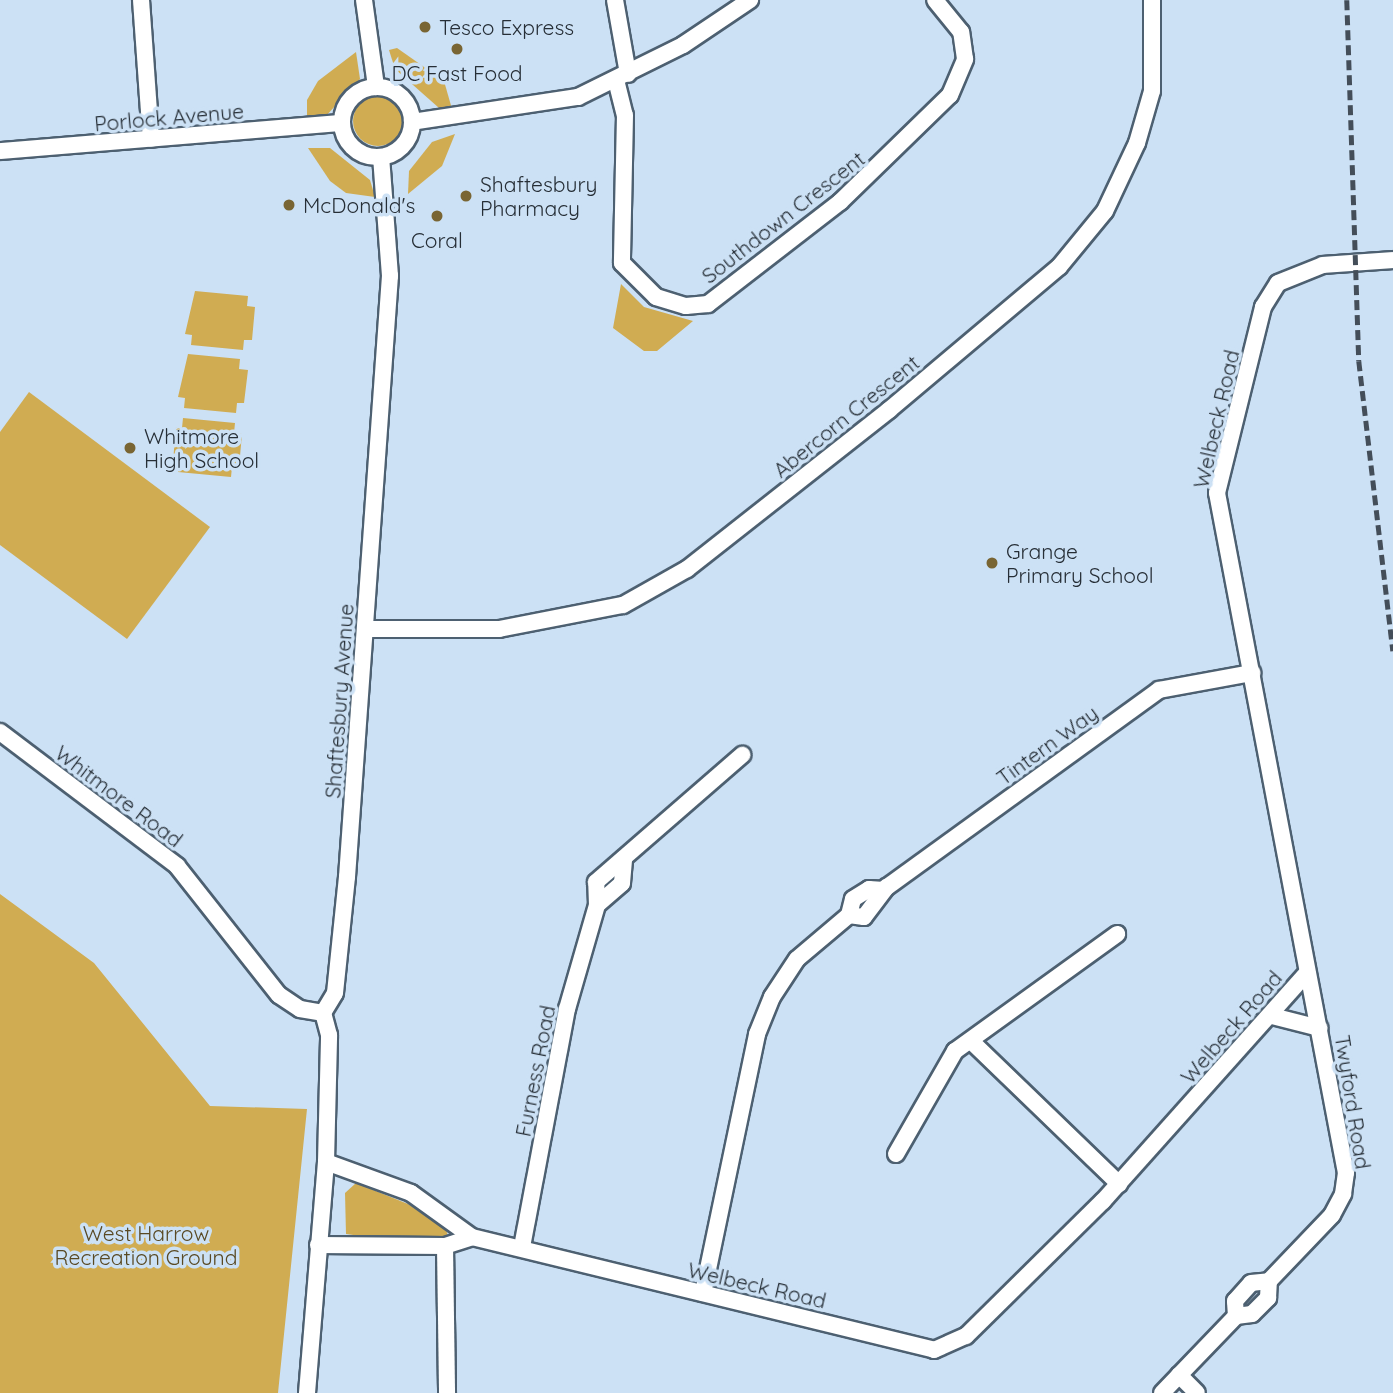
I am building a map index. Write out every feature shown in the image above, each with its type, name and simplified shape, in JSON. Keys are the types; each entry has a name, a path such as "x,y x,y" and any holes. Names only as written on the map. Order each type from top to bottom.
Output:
{"street":[{"path":"141,0 151,139"},
{"path":"363,0 376,87"},
{"name":"Southdown Crescent","path":"615,0 625,115 622,263 656,297 686,306 708,303 841,202 950,95 965,60 961,32 934,0"},
{"path":"412,122 554,105 622,77 750,0"},
{"name":"Abercorn Crescent","path":"365,629 499,629 623,605 687,569 889,410 1059,267 1105,211 1137,143 1152,91 1152,0"},
{"path":"376,87 397,94 412,122 402,146 381,157 353,149 341,123 350,99 376,87"},
{"name":"Porlock Avenue","path":"0,151 341,123"},
{"name":"Shaftesbury Avenue","path":"323,1013 335,993 390,276 381,157"},
{"name":"Welbeck Road","path":"326,1162 411,1193 472,1237 522,1247 934,1350 952,1346 1119,1184 1272,1016 1306,974 1217,493 1263,307 1278,282 1312,269 1393,260"},
{"name":"Tintern Way","path":"703,1293 757,1034 797,959 849,915 860,894 884,890 1160,690 1252,673"},
{"name":"Whitmore Road","path":"0,732 177,866 279,995 300,1009 323,1013"},
{"name":"Furness Road","path":"522,1247 567,1009 597,905 596,882 604,868 624,858 638,840 742,755"},
{"name":"Furness Road","path":"597,905 622,883 624,858"},
{"path":"896,1154 946,1062 1117,934"},
{"name":"Twyford Road","path":"1162,1393 1236,1316 1235,1301 1251,1283 1269,1281 1332,1215 1343,1194 1346,1173 1319,1028 1306,974"},
{"path":"307,1393 326,1162 329,1035 323,1013"},
{"name":"Twyford Road","path":"1272,1016 1319,1028"},
{"path":"971,1041 1119,1184"},
{"name":"Welbeck Road","path":"318,1245 445,1246 472,1237"},
{"path":"445,1246 447,1393"},
{"path":"1179,1375 1197,1393"}],"green space":[{"path":"397,48 444,81 452,109 439,108 395,69 389,50"},
{"path":"356,52 360,79 325,117 307,118 307,100 318,81"},
{"path":"378,96 396,103 403,121 396,139 378,146 360,139 353,121 360,103"},
{"path":"455,134 442,166 408,194 409,171 432,142"},
{"path":"308,148 330,148 370,180 375,197 346,193 330,181"},
{"path":"621,284 644,307 693,321 657,351 644,351 613,328"},
{"path":"195,291 248,296 247,306 255,307 252,340 244,340 243,350 191,345 192,335 185,334"},
{"path":"188,354 240,359 239,369 248,370 244,403 237,403 236,413 184,408 185,398 178,397"},
{"path":"29,392 210,527 127,639 0,545 0,432"},
{"path":"183,418 235,423 234,433 242,434 239,467 232,467 231,477 178,472 179,462 173,461 176,427 182,428"},
{"name":"West Harrow Recreation Ground","path":"0,894 94,963 210,1106 307,1109 278,1393 0,1393"},
{"path":"356,1183 408,1204 445,1226 448,1236 397,1241 346,1234 345,1193"}],"railway":[{"path":"1347,0 1359,361 1393,651"}],"place":[{"name":"Tesco Express","path":"425,27"},
{"name":"DC Fast Food","path":"457,49"},
{"name":"Shaftesbury Pharmacy","path":"466,196"},
{"name":"McDonald's","path":"289,205"},
{"name":"Coral","path":"437,216"},
{"name":"Whitmore High School","path":"130,448"},
{"name":"Grange Primary School","path":"992,563"}]}
